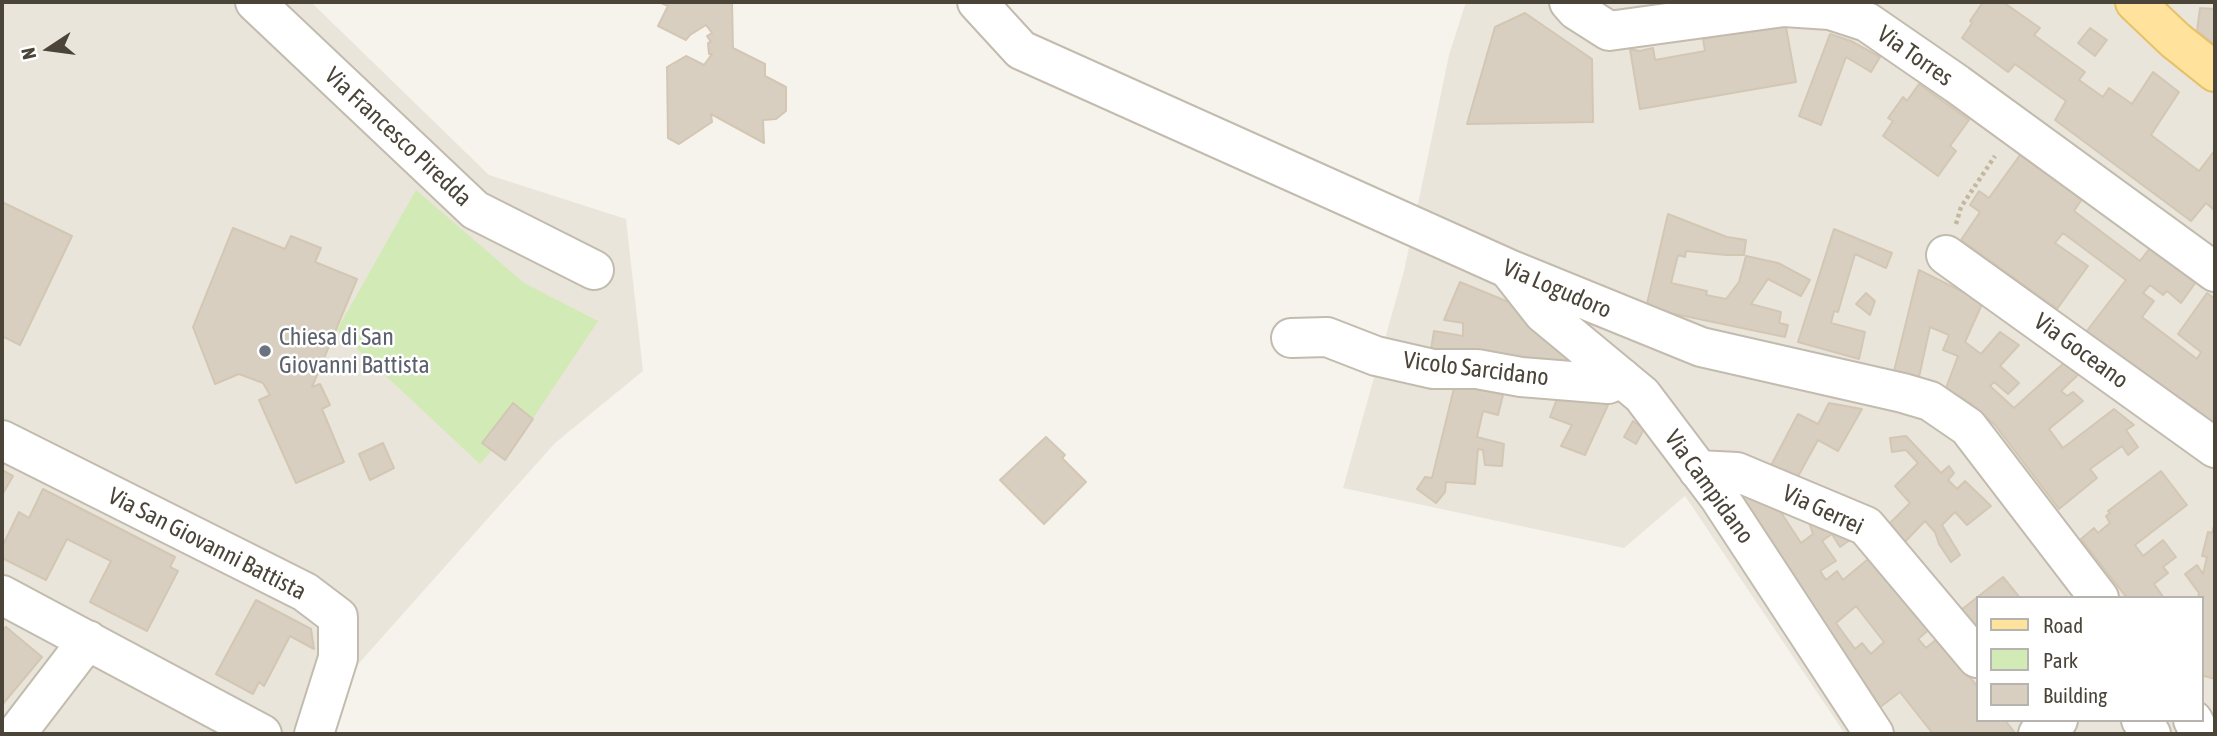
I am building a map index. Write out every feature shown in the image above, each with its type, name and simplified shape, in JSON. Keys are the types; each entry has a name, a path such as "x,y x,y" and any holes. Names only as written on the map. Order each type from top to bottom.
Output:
{"main road":[{"path":"2135,2 2175,40 2215,72"}],"street":[{"name":"Via Francesco Piredda","path":"255,2 475,210 594,270"},
{"name":"Via Logudoro","path":"977,2 1021,50 1508,269 1701,347 1930,401 1968,427 2097,596"},
{"name":"Via Torres","path":"1569,2 1576,10 1609,31 1784,7 1830,10 1867,22 2215,272"},
{"name":"Via Goceano","path":"1946,254 2215,448"},
{"name":"Via Campidano","path":"1508,269 1543,313 1642,395 1719,497 1874,734"},
{"name":"Vicolo Sarcidano","path":"1291,338 1327,337 1376,356 1433,369 1477,369 1521,377 1608,384 1622,378"},
{"name":"Via San Giovanni Battista","path":"2,440 305,592 338,617 338,658 314,734"},
{"name":"Via Gerrei","path":"1698,470 1737,472 1866,526 1976,657"},
{"path":"2,595 262,734"},
{"path":"16,734 88,640"},
{"path":"2038,734 2055,722"}],"path":[{"path":"1946,254 1961,208 2015,127"}],"shaded area":[{"path":"2,2 311,2 489,175 626,219 643,371 555,443 296,734 2,734"},
{"path":"1466,2 2215,2 2215,734 1845,734 1685,496 1624,548 1343,488 1404,271 1449,55"}],"green space":[{"path":"416,190 524,283 598,321 505,460 492,450 480,464 337,330"}],"building":[{"path":"659,2 732,2 733,48 765,64 765,76 786,87 786,111 776,119 763,120 764,143 711,114 712,122 679,144 668,138 667,67 686,56 704,65 712,54 709,54 708,43 711,42 707,36 712,33 706,25 686,40 658,26 668,6"},
{"path":"1983,2 2003,2 2040,28 2034,35 2085,72 2079,80 2103,97 2109,88 2132,104 2153,72 2179,92 2151,135 2199,171 2215,150 2213,209 2206,203 2191,221 2055,120 2066,101 2015,64 2008,72 1962,38"},
{"path":"2200,8 2215,9 2215,45 2197,31"},
{"path":"1525,13 1592,59 1593,122 1467,124 1495,27"},
{"path":"1773,26 1786,27 1796,82 1640,109 1630,49 1640,51 1653,48 1655,60 1705,51 1703,39"},
{"path":"2090,28 2107,40 2095,56 2078,43"},
{"path":"1830,34 1851,41 1880,57 1871,72 1846,57 1821,125 1799,116"},
{"path":"1919,84 1969,120 1950,146 1956,151 1938,176 1883,136 1893,121 1888,118 1903,97 1907,101"},
{"path":"2020,155 2082,199 2074,211 2140,261 2150,248 2196,282 2181,303 2167,291 2163,295 2150,285 2143,293 2154,301 2142,317 2197,359 2201,352 2178,334 2207,293 2215,299 2215,428 2086,332 2126,280 2063,233 2055,243 2088,266 2057,309 1961,240 1980,212 1970,205 1979,191 1989,198"},
{"path":"2,202 72,236 20,345 2,336"},
{"path":"1668,214 1727,237 1746,240 1744,255 1686,251 1685,257 1678,255 1671,283 1707,291 1706,295 1726,299 1739,282 1746,256 1778,263 1810,280 1801,296 1768,279 1751,304 1781,312 1779,323 1788,325 1785,337 1646,308"},
{"name":"Chiesa di San Giovanni Battista","path":"233,228 285,249 291,236 321,248 315,262 357,279 312,387 320,384 330,405 322,409 344,462 296,483 259,400 270,395 263,383 239,374 215,384 193,327"},
{"path":"1834,229 1892,253 1886,268 1855,254 1838,312 1834,311 1831,323 1865,332 1859,359 1798,342"},
{"path":"1919,270 1983,302 1965,342 1981,354 2000,332 2019,345 2000,366 2019,383 2008,394 1994,382 1990,386 2014,408 2065,362 2081,372 2061,391 2067,396 2073,392 2083,401 2049,429 2063,448 2114,409 2134,425 2126,430 2138,447 2128,455 2122,446 2090,469 2097,478 2059,509 1995,425 1969,402 1946,388 1958,356 1943,350 1949,335 1930,327 1919,377 1894,371"},
{"path":"1460,282 1528,310 1573,363 1430,356 1434,331 1463,336 1463,323 1444,320"},
{"path":"1866,293 1875,301 1870,315 1856,304"},
{"path":"1457,376 1506,383 1498,415 1483,411 1477,437 1504,444 1502,466 1485,465 1483,450 1478,449 1475,484 1446,482 1445,492 1436,503 1417,489 1425,477 1432,478"},
{"path":"1560,391 1608,405 1585,455 1561,446 1572,425 1550,417"},
{"path":"513,403 533,419 505,460 482,443"},
{"path":"1829,403 1862,409 1838,451 1818,440 1791,489 1765,477 1798,414 1818,424"},
{"path":"1633,421 1644,429 1636,444 1624,437"},
{"path":"1906,436 1941,473 1949,466 1954,473 1948,480 1957,489 1965,481 1991,506 1967,525 1955,512 1942,525 1960,555 1951,562 1939,544 1935,532 1925,521 1897,550 1880,533 1910,503 1895,486 1918,463 1906,450 1892,452 1890,438"},
{"path":"1046,437 1065,455 1062,458 1086,482 1044,524 1000,480"},
{"path":"383,443 394,468 370,480 359,454"},
{"path":"2,470 13,476 2,495"},
{"path":"2161,471 2187,505 2135,545 2143,556 2163,540 2176,557 2163,567 2168,573 2154,584 2163,596 2125,596 2081,539 2094,528 2098,533 2110,523 2106,516 2110,513 2108,511"},
{"path":"1754,485 1767,491 1801,543 1813,534 1805,510 1857,535 1840,547 1832,534 1822,541 1836,561 1820,571 1826,580 1837,571 1843,580 1873,555 1931,628 1918,639 1926,648 1938,638 1976,685 1976,722 2007,722 2015,733 1933,734 1900,692 1879,708 1742,496","holes":["1856,606 1884,642 1871,654 1862,643 1855,649 1836,623"]},
{"path":"43,489 175,557 170,567 178,571 147,631 90,602 111,561 67,539 46,580 2,558 2,547 19,512 29,518"},
{"path":"2215,522 2215,679 2203,676 2203,596 2198,596 2185,574 2197,565 2203,574 2207,557 2202,556 2208,532 2212,533"},
{"path":"2003,577 2018,596 1979,596"},
{"path":"1976,598 1976,639 1956,614"},
{"path":"256,600 311,629 314,649 290,636 264,686 259,682 253,694 216,674"},
{"path":"6,627 42,657 2,705 2,629"}],"place":[{"name":"Chiesa di San Giovanni Battista","path":"265,351"}]}
